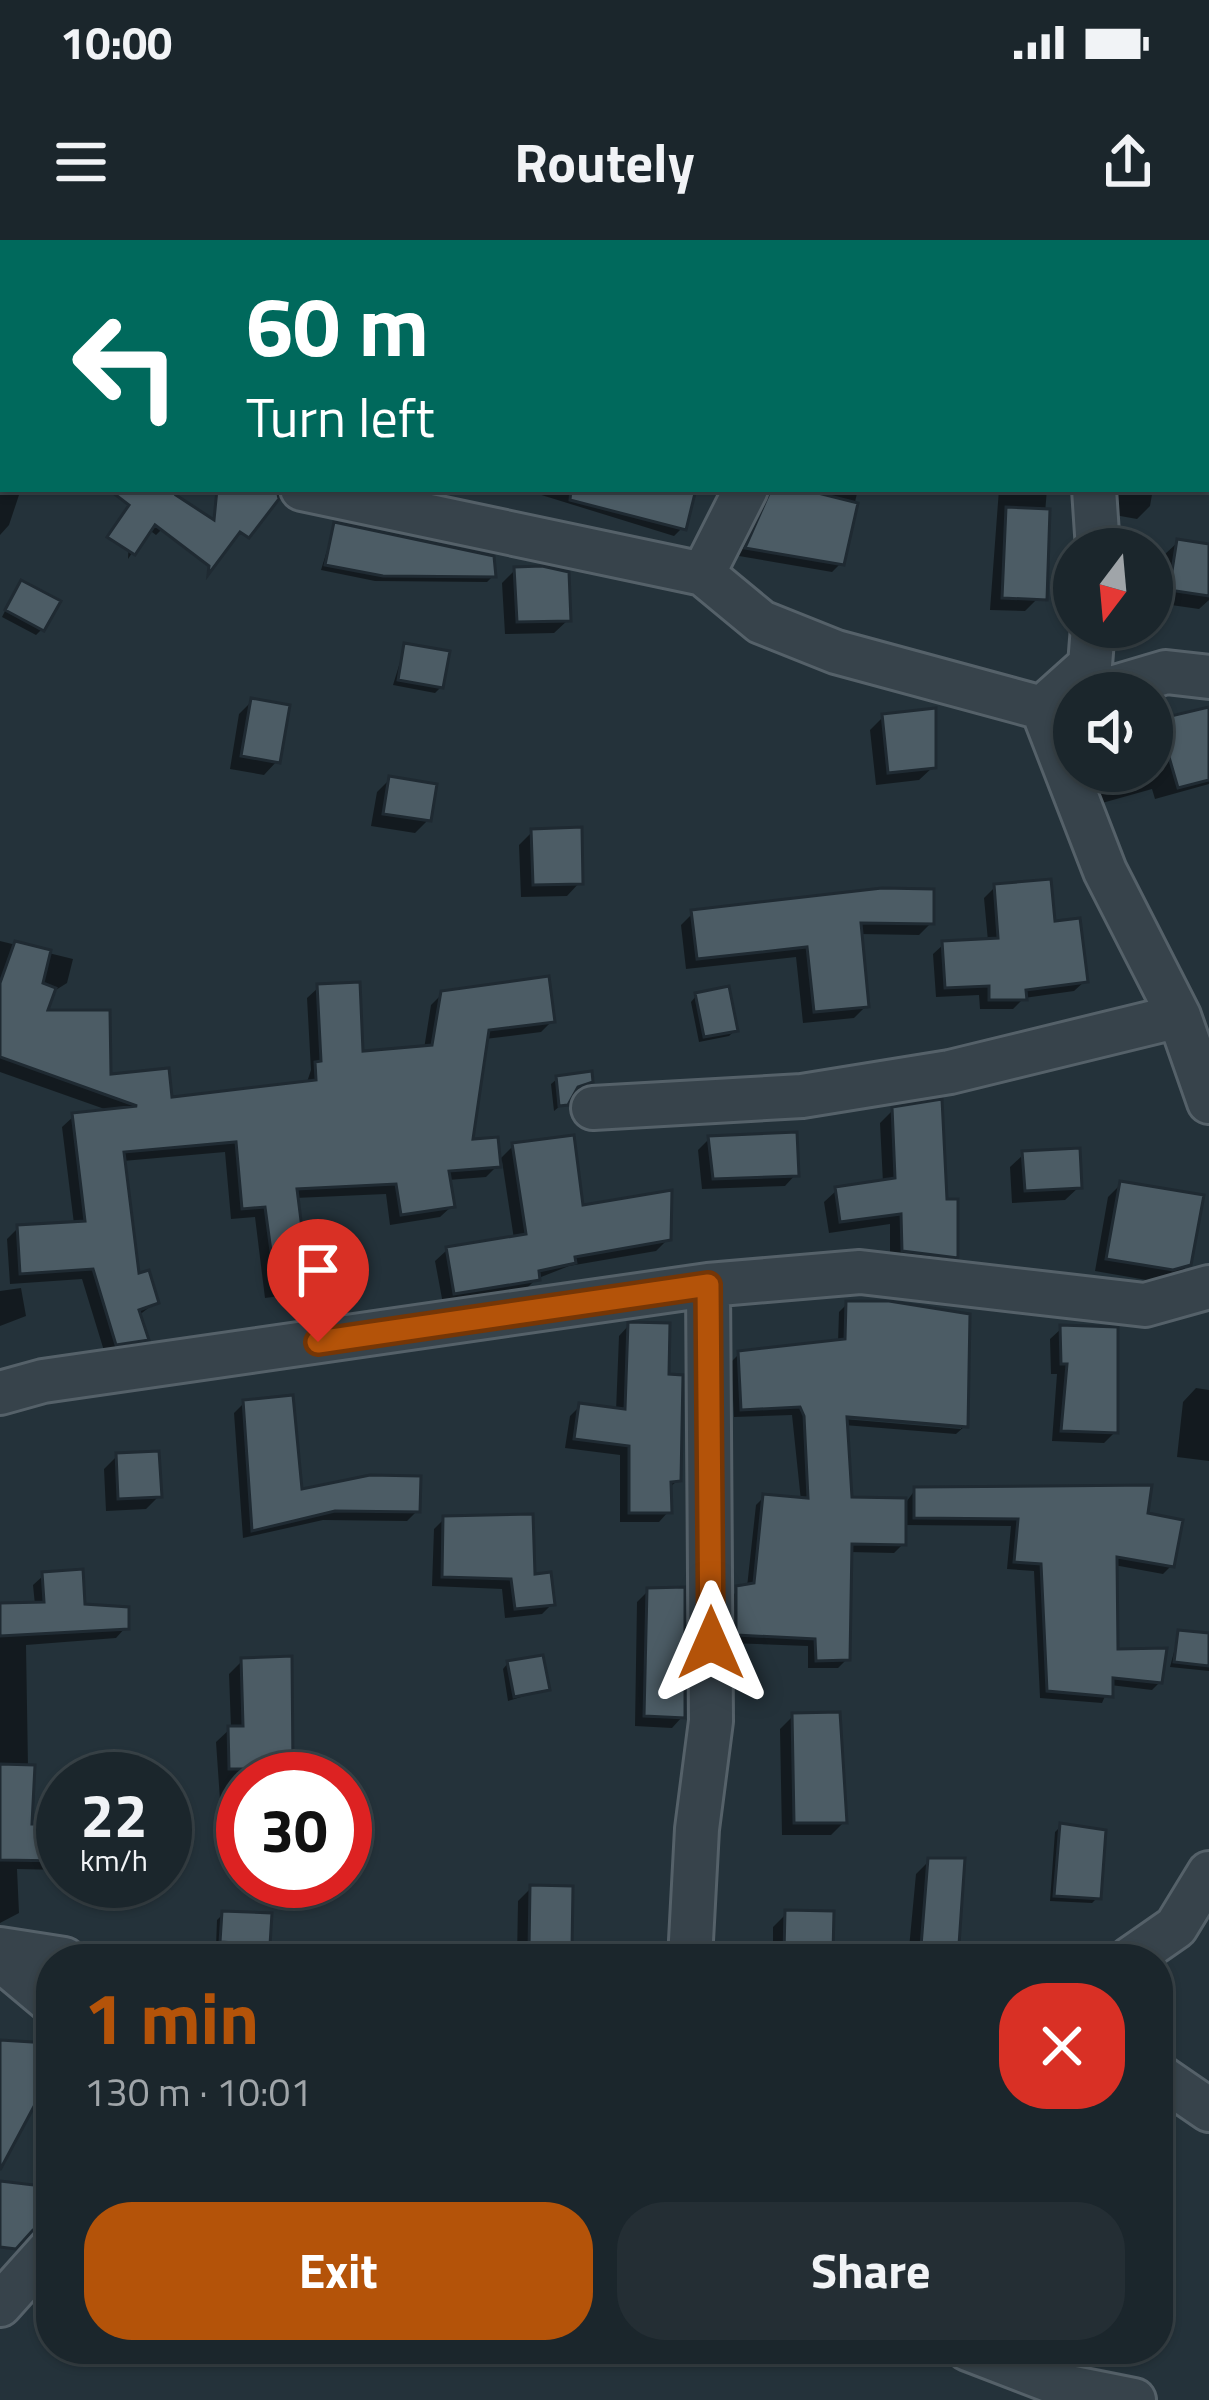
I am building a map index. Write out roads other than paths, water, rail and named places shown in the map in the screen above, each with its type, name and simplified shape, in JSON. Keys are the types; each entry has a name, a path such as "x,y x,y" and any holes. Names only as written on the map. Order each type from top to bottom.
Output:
{"street":[{"path":"327,492 386,499 703,574 761,622 836,652 1053,703"},
{"path":"703,574 744,492"},
{"path":"1094,492 1097,528"},
{"path":"1173,673 1209,677"},
{"path":"1083,792 1105,871 1179,1016 1209,1102"},
{"path":"593,1108 824,1092 950,1072 1179,1016"},
{"path":"0,1394 43,1381 708,1285 860,1273 1144,1305 1209,1288"},
{"path":"691,1944 697,1829 711,1721 708,1285"},
{"path":"1152,1944 1176,1927 1209,1873"},
{"path":"0,1954 36,1957"},
{"path":"0,1954 36,1988"},
{"path":"1173,2085 1209,2110"},
{"path":"0,2305 36,2265"},
{"path":"1007,2364 1064,2386 1134,2400"}]}
